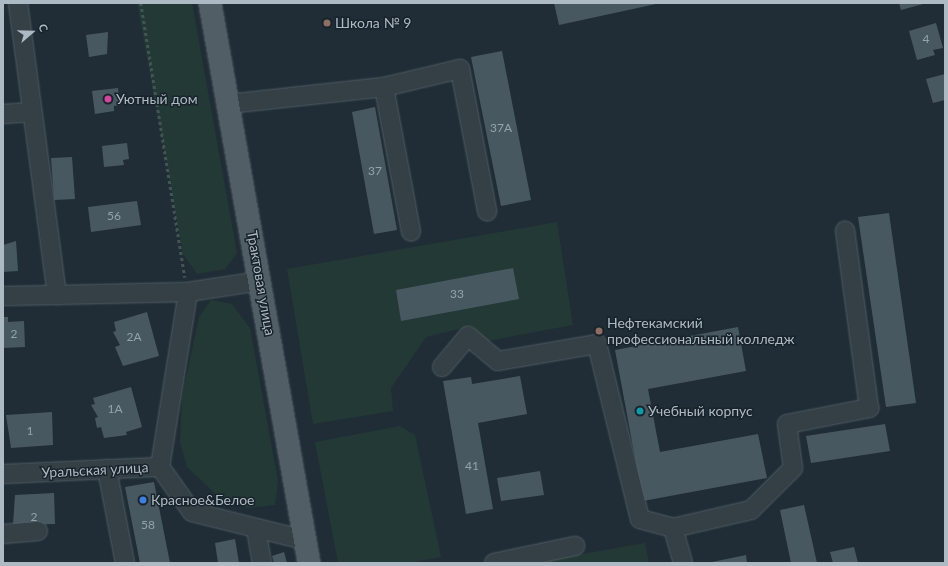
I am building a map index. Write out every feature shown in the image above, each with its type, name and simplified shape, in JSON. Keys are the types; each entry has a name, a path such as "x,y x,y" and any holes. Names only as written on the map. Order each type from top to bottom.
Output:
{"main road":[{"name":"Трактовая улица","path":"210,3 261,281 309,563"}],"street":[{"path":"18,3 57,295"},
{"path":"228,104 384,87 460,69 487,211"},
{"path":"384,87 411,231"},
{"path":"3,114 32,112"},
{"path":"442,367 468,336 498,361 597,344 640,519 673,528 751,510 793,468 787,424 869,408 844,231"},
{"path":"3,296 188,292 261,281"},
{"path":"160,467 188,292"},
{"name":"Уральская улица","path":"3,474 160,467 192,512 304,540"},
{"path":"107,469 125,563"},
{"path":"673,528 682,563"},
{"path":"256,529 262,563"},
{"path":"3,534 38,531"},
{"path":"494,563 576,546"}],"path":[{"path":"141,3 188,292"}],"green space":[{"path":"137,3 192,3 237,253 225,269 197,274 183,254"},
{"path":"557,222 573,325 487,341 471,326 426,337 391,388 393,411 313,424 287,269"},
{"path":"211,300 232,304 250,328 278,481 275,505 248,508 220,498 187,467 180,442 182,397 199,317"},
{"path":"400,426 415,435 441,557 408,563 338,563 315,442"},
{"path":"645,543 649,563 531,563"}],"building":[{"path":"554,3 656,3 656,4 559,25"},
{"path":"899,3 927,3 901,10"},
{"path":"936,23 943,48 933,50 935,55 917,60 909,31"},
{"path":"108,32 107,54 89,57 86,35"},
{"path":"502,51 531,200 501,206 471,57"},
{"path":"945,74 945,100 933,103 926,79"},
{"path":"118,88 120,105 114,106 114,111 95,114 92,91"},
{"path":"375,107 397,230 374,234 352,112"},
{"path":"127,143 129,159 123,160 124,165 104,167 102,146"},
{"path":"72,157 75,199 54,200 51,158"},
{"path":"137,201 141,225 91,232 88,207"},
{"path":"889,213 916,403 886,407 858,217"},
{"path":"16,241 18,271 3,272 3,245"},
{"path":"513,268 519,299 401,321 396,290"},
{"path":"147,312 159,356 123,366 115,347 120,345 113,332 116,331 114,322"},
{"path":"3,317 8,317 8,322 24,321 25,347 3,348"},
{"name":"Учебный корпус","path":"738,327 746,371 648,389 660,452 758,434 767,478 643,501 615,350"},
{"path":"520,376 527,414 478,423 493,509 466,514 443,381 471,377 472,384"},
{"path":"131,387 142,427 126,432 127,435 104,438 101,427 97,428 95,418 98,417 91,405 95,404 93,398"},
{"path":"52,412 53,445 11,448 6,415"},
{"path":"885,424 890,451 811,463 806,436"},
{"path":"540,471 544,495 501,501 497,478"},
{"path":"154,482 170,563 140,563 125,487"},
{"path":"54,493 55,524 13,525 15,495"},
{"path":"804,505 817,563 791,563 780,510"},
{"path":"235,539 239,563 218,563 215,543"},
{"path":"854,547 858,563 833,563 830,552"},
{"path":"284,552 287,563 274,563 272,556"},
{"path":"746,555 747,563 712,563 712,562"}],"place":[{"name":"Школа № 9","path":"327,23"},
{"name":"Уютный дом","path":"108,99"},
{"name":"Нефтекамский профессиональный колледж","path":"599,331"},
{"name":"Учебный корпус","path":"640,411"},
{"name":"Красное&Белое","path":"143,500"}]}
